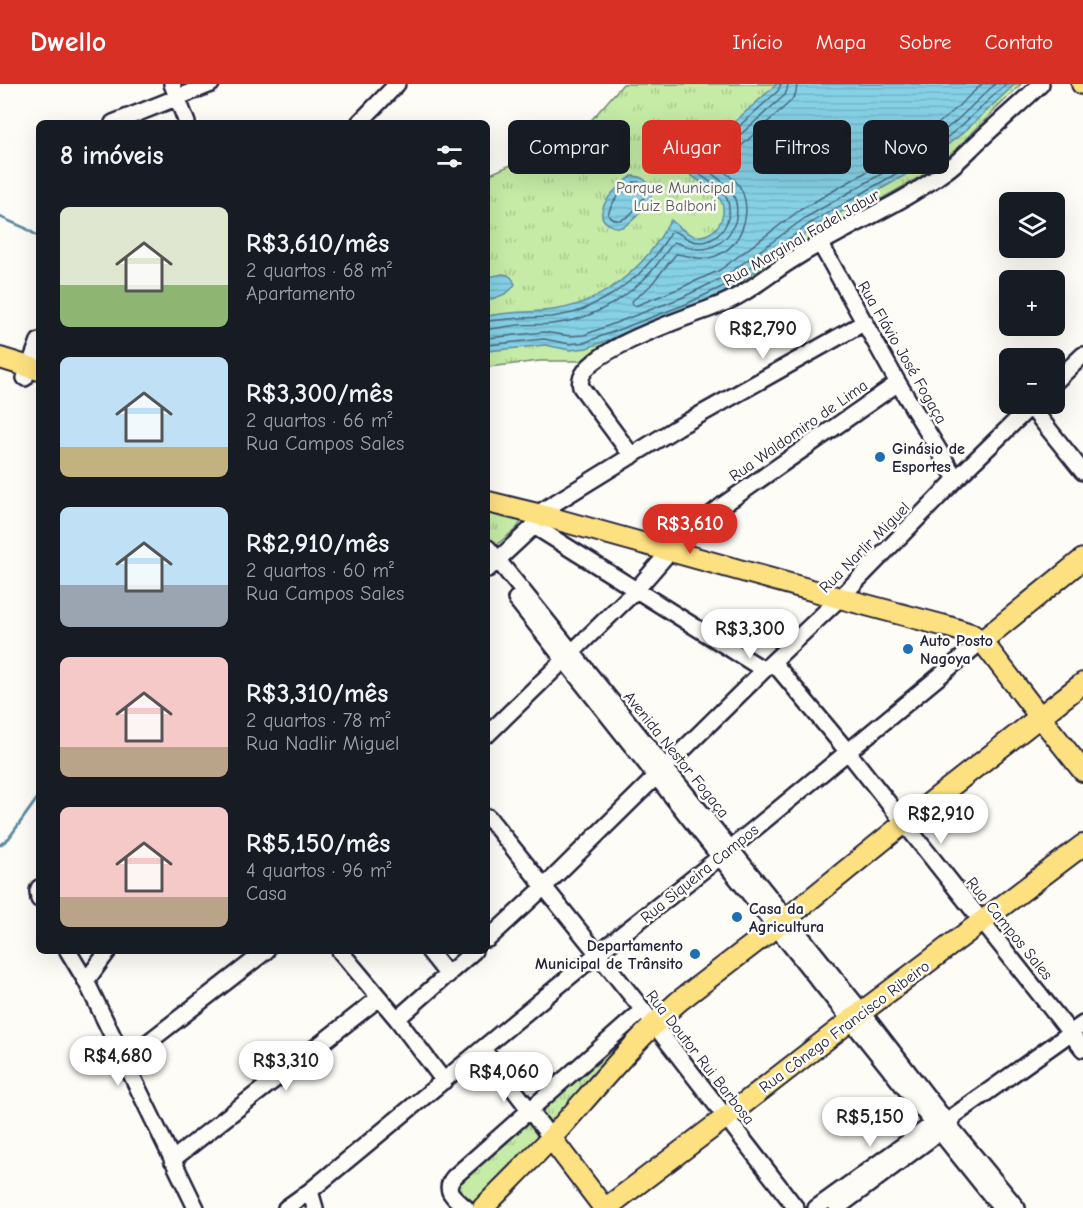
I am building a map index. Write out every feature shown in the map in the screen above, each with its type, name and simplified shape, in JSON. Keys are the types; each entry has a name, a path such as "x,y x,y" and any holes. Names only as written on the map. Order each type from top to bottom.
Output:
{"main road":[{"path":"0,358 33,374"},
{"path":"0,370 33,374"},
{"path":"490,503 536,520 670,551 970,634 982,641 1083,771"},
{"name":"Rua Siqueira Campos","path":"982,641 1083,559"},
{"path":"483,1208 551,1138 648,1017 679,1001 781,923 1083,683"},
{"name":"Rua Cônego Francisco Ribeiro","path":"605,1208 1083,845"},
{"path":"551,1138 605,1208"}],"street":[{"path":"119,120 175,91 211,84"},
{"path":"362,120 397,84"},
{"name":"Rua Marginal Fadel Jabur","path":"632,456 582,387 580,381 588,367 615,348 642,334 722,304 739,295 795,257 904,198 944,173 1041,84"},
{"path":"175,91 186,120"},
{"name":"Rua Flávio José Fogaça","path":"820,243 898,383 956,479"},
{"path":"491,565 536,520 632,456 678,427 864,322"},
{"path":"1065,372 1083,355"},
{"path":"33,374 36,358"},
{"name":"Rua Waldomiro de Lima","path":"490,732 636,590 670,551 694,528 723,505 898,383"},
{"name":"Rua Narlir Miguel","path":"490,937 840,598 1022,414"},
{"path":"1038,414 1083,472"},
{"name":"Rua Campos Sales","path":"536,520 636,590 769,666 848,753 1083,1049"},
{"name":"Avenida Nestor Fogaça","path":"491,565 569,656 903,1075 1017,1208"},
{"name":"Rua Siqueira Campos","path":"286,1208 310,1191 597,954 848,753 982,641"},
{"name":"Rua Doutor Rui Barbosa","path":"490,820 648,1017 796,1208"},
{"path":"70,954 86,981 196,1208"},
{"path":"86,981 106,954"},
{"path":"124,1061 262,954"},
{"path":"342,954 397,1019 444,1081"},
{"path":"431,954 448,975"},
{"path":"397,1019 471,954"},
{"path":"172,1160 379,998"},
{"path":"466,1208 451,1195 448,1188 450,1182 530,1110 648,1017"},
{"path":"816,1208 944,1122 1083,1024"},
{"path":"483,1049 551,1138"},
{"path":"837,1208 944,1122"},
{"name":"Avenida Nestor Fogaça","path":"944,1122 1001,1208"},
{"path":"310,1191 315,1208"}],"green space":[{"name":"Parque Municipal Luiz Balboni","path":"623,84 1021,84 949,156 949,120 863,120 863,174 924,174 811,239 730,296 637,333 581,361 540,361 490,367 490,174 508,166 508,174 630,174 630,120 591,120"},
{"path":"490,510 524,518 516,529 494,547 490,542"},
{"path":"634,1027 639,1031 554,1123 545,1121 540,1108"},
{"path":"525,1121 535,1128 537,1141 479,1203 464,1196 458,1190 456,1182"}],"water":[{"path":"777,84 1015,84 949,144 949,120 863,120 863,174 907,174 812,229 731,289 687,310 587,348 570,350 545,345 490,351 490,316 553,310 595,297 619,282 641,263 671,220 685,232 695,236 702,236 714,230 721,220 723,207 711,189 689,174 741,174 741,120 737,120"},
{"path":"632,176 645,180 653,192 652,195 630,222 622,227 612,226 603,219 603,207 614,192"},
{"path":"507,275 515,284 507,293 490,299 490,277"}],"waterway":[{"path":"0,217 36,235"},
{"path":"0,845 9,838 36,800"}],"place":[{"name":"Ginásio de Esportes","path":"880,457"},
{"name":"Auto Posto Nagoya","path":"908,649"},
{"name":"Casa da Agricultura","path":"737,917"},
{"name":"Departamento Municipal de Trânsito","path":"695,954"}]}
